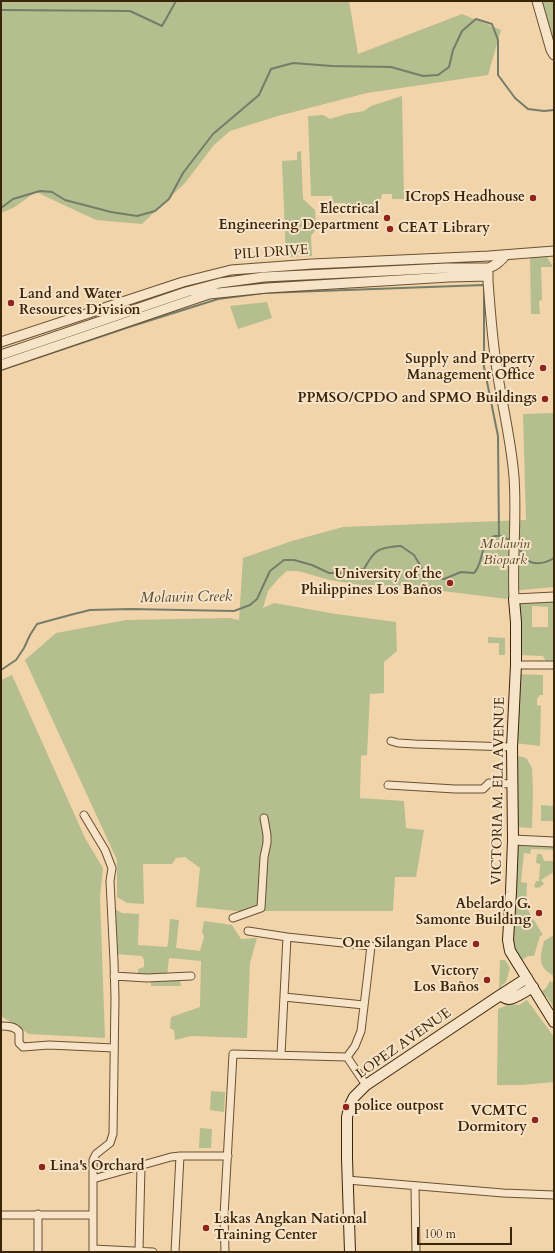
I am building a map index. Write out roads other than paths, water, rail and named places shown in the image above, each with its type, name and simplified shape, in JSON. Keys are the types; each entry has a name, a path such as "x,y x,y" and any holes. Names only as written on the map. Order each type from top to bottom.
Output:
{"main road":[{"name":"VICTORIA M. ELA AVENUE","path":"514,599 516,622 516,665 512,747 513,840 508,940 510,951 554,1022"},
{"name":"LOPEZ AVENUE","path":"350,1252 347,1180 347,1117 354,1097 366,1085 527,978"},
{"path":"501,995 509,999 533,987"}],"street":[{"path":"537,1 551,50 554,55"},
{"name":"PILI DRIVE","path":"1,342 176,285 231,270 312,264 489,256 554,251"},
{"path":"1,365 209,294 267,288 449,277 488,272 506,255"},
{"path":"489,256 488,272 496,362 506,418 514,477 514,599 554,597"},
{"path":"1,355 186,292 220,282 264,277 447,268 488,272"},
{"path":"516,665 554,665"},
{"path":"391,741 415,744 512,747"},
{"path":"388,785 483,789 489,783 512,784"},
{"path":"84,815 105,850 112,868 110,881 114,976 113,1134 110,1143 96,1154 93,1160 93,1251 153,1252"},
{"path":"233,918 261,908 264,857 267,843 264,818"},
{"path":"513,840 554,842"},
{"path":"248,931 287,938 370,946 364,1005 358,1039 347,1057"},
{"path":"281,1055 287,938"},
{"path":"114,976 147,978 191,976"},
{"path":"284,997 364,1005"},
{"path":"1,1026 18,1029 19,1042 23,1047 42,1045 114,1048"},
{"path":"224,1252 224,1216 233,1054 347,1057"},
{"path":"347,1057 366,1085"},
{"path":"93,1179 160,1160 180,1156 228,1156"},
{"path":"175,1252 180,1156"},
{"path":"139,1251 141,1166"},
{"path":"347,1180 554,1196"},
{"path":"416,1186 416,1252"},
{"path":"38,1214 38,1252"},
{"path":"1,1215 93,1215"}],"waterway":[{"path":"1,10 130,11 162,26 176,1"},
{"path":"1,208 13,199 40,191 52,192 65,200 111,212 137,216 155,211 169,199 183,173 213,134 259,95 271,69 293,63 332,66 391,67 423,76 438,75 449,67 453,50 462,31 476,19 492,24 498,40 498,75 515,98 528,109 544,111 554,110"},
{"path":"1,370 218,299 264,293 484,285 484,367 498,436 499,536"},
{"name":"Molawin Creek","path":"1,670 16,660 37,624 90,610 130,609 234,611 250,605 257,599 270,571 284,560 294,560 312,565 329,573 351,573 364,569 371,557 378,550 387,547 401,546 414,555 423,570 433,577 444,579 461,572 474,573 479,564 485,546 494,536 502,536 511,541"},
{"name":"Molawin Creek","path":"517,544 526,559 533,563 542,563 554,558"}],"place":[{"name":"ICropS Headhouse","path":"533,198"},
{"name":"Electrical Engineering Department","path":"387,218"},
{"name":"CEAT Library","path":"390,229"},
{"name":"Land and Water Resources Division","path":"11,303"},
{"name":"Supply and Property Management Office","path":"543,368"},
{"name":"PPMSO/CPDO and SPMO Buildings","path":"545,399"},
{"name":"University of the Philippines Los Baños","path":"450,583"},
{"name":"Abelardo G. Samonte Building","path":"539,913"},
{"name":"One Silangan Place","path":"476,944"},
{"name":"Victory Los Baños","path":"487,980"},
{"name":"police outpost","path":"346,1107"},
{"name":"VCMTC Dormitory","path":"535,1120"},
{"name":"Lina's Orchard","path":"42,1167"},
{"name":"Lakas Angkan National Training Center","path":"206,1228"}],"park label":[{"name":"Molawin Biopark","path":"505,554"}]}
